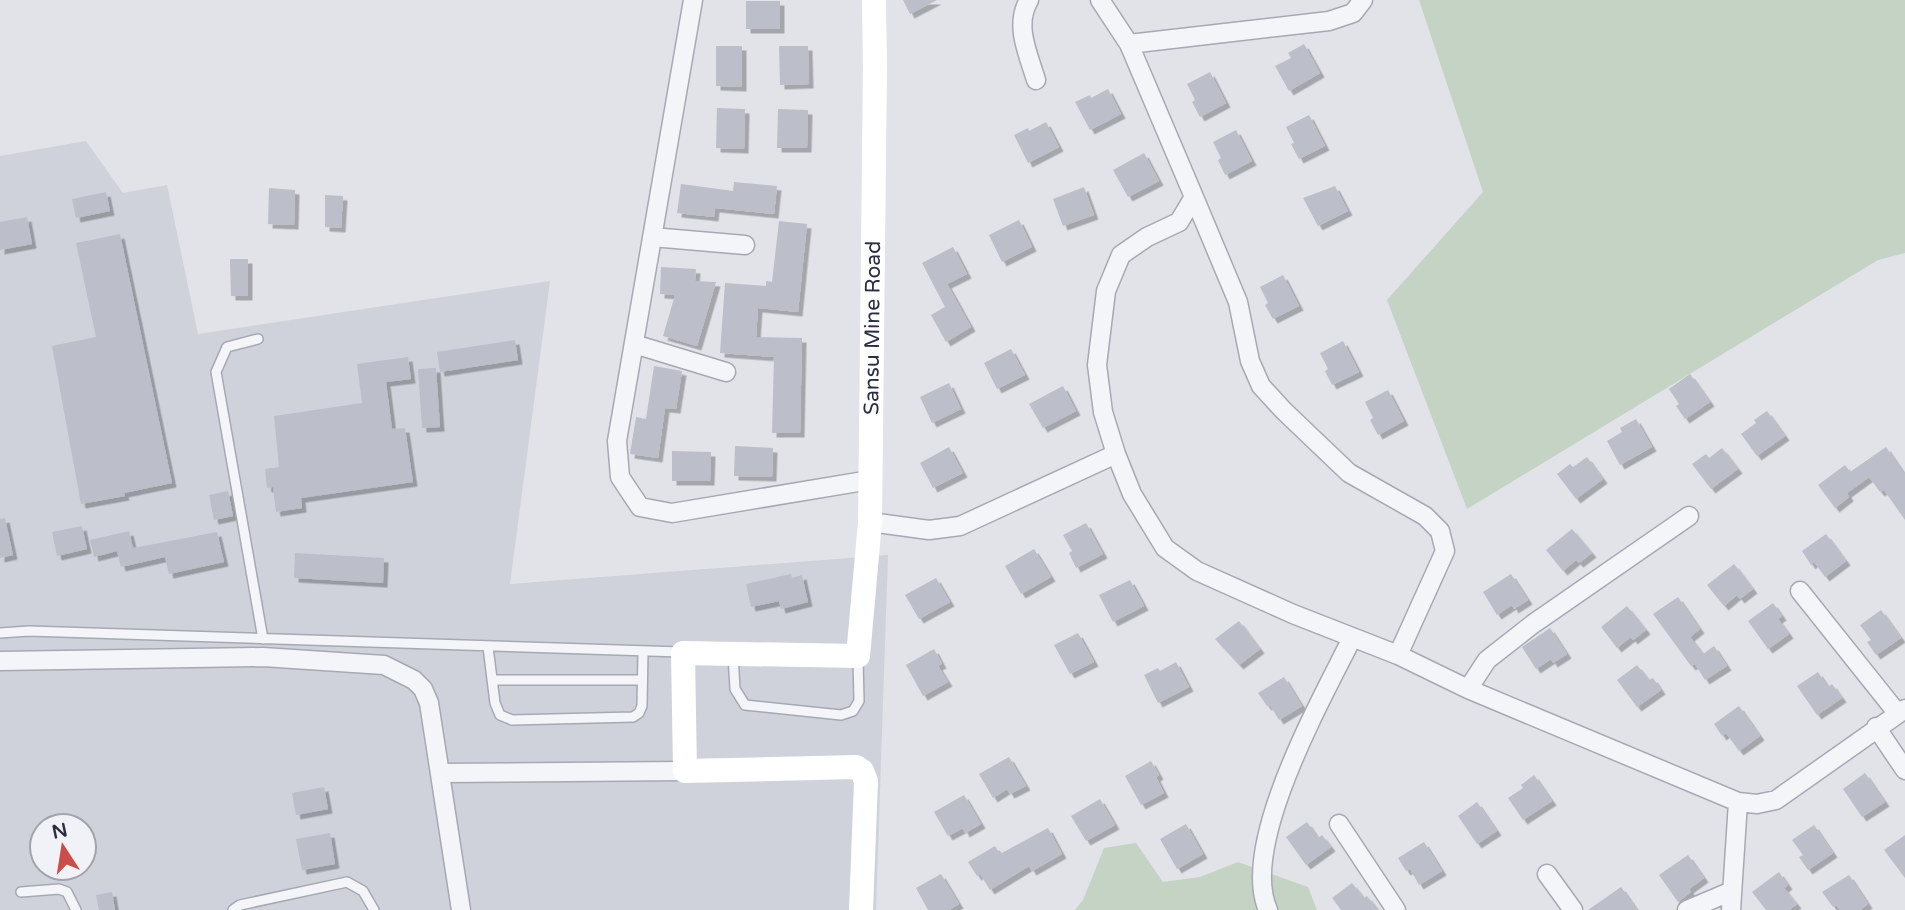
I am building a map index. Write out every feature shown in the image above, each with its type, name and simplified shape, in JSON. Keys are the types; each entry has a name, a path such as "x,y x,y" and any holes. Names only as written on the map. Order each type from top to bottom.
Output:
{"street":[{"path":"693,0 617,441 620,477 640,507 672,513 870,480"},
{"name":"Sansu Mine Road","path":"858,656 870,522 875,68 873,0"},
{"path":"1029,0 1021,13 1022,30 1036,80"},
{"path":"1100,0 1129,44 1238,302 1250,361 1261,386 1349,473 1425,516 1440,531 1445,551 1398,654"},
{"path":"1129,44 1329,21 1353,13 1363,0"},
{"path":"1194,197 1179,222 1147,237 1121,255 1106,291 1097,365 1103,412 1132,494 1165,548 1197,571 1352,638 1398,654 1468,689 1738,802 1757,804 1776,800 1901,711 1800,591"},
{"path":"652,237 745,245"},
{"path":"634,344 726,372"},
{"path":"870,522 929,530 960,526 1116,454"},
{"path":"1468,689 1487,660 1645,544 1689,516"},
{"path":"1268,910 1261,867 1289,767 1352,638"},
{"path":"685,771 683,653 858,656"},
{"path":"0,661 263,657 384,665 414,680 423,689 429,703 461,910"},
{"path":"1876,727 1905,770"},
{"path":"440,773 856,767 862,771 866,781 861,910"},
{"path":"1731,910 1738,802"},
{"path":"1339,824 1396,910"},
{"path":"1546,874 1573,910"},
{"path":"1687,910 1732,891"}],"lane":[{"path":"258,339 227,347 216,372 263,639"},
{"path":"0,633 29,631 683,653"},
{"path":"488,647 495,703 500,715 512,720 633,717 639,713 642,706 643,651"},
{"path":"733,653 735,689 745,705 841,715 852,711 859,701 858,656"},
{"path":"492,680 642,680"},
{"path":"233,910 240,905 347,882 363,891 374,910"},
{"path":"21,892 59,889 67,892 76,910"}],"shaded area":[{"path":"86,141 123,193 167,185 198,334 550,281 510,584 888,555 876,910 0,910 0,156"}],"green space":[{"path":"1419,0 1905,0 1905,253 1878,260 1467,509 1387,300 1483,192"},
{"path":"1136,843 1163,882 1200,877 1238,862 1308,887 1317,910 1075,910 1083,900 1104,848"}],"building":[{"path":"903,0 937,0 910,14"},
{"path":"746,1 780,1 780,29 746,29"},
{"path":"1304,44 1320,73 1289,91 1275,66 1291,58 1288,53"},
{"path":"716,46 742,46 742,87 716,86"},
{"path":"779,46 808,46 809,84 780,85"},
{"path":"1210,72 1226,103 1200,117 1187,84"},
{"path":"1108,89 1121,114 1090,130 1075,102 1090,95 1091,98"},
{"path":"717,108 745,109 744,149 716,148"},
{"path":"778,109 808,110 807,148 777,148"},
{"path":"1309,115 1325,146 1299,159 1286,127"},
{"path":"1046,122 1059,147 1028,163 1014,135"},
{"path":"1236,130 1252,161 1225,175 1213,142"},
{"path":"1144,153 1159,181 1128,197 1113,170"},
{"path":"734,182 777,186 774,214 715,208 714,217 677,213 681,184 733,191"},
{"path":"1335,186 1348,211 1318,226 1303,198"},
{"path":"1084,187 1094,215 1063,226 1053,199"},
{"path":"269,188 295,190 294,225 268,224"},
{"path":"106,192 110,211 76,218 72,199"},
{"path":"325,195 343,196 341,228 325,227"},
{"path":"27,217 32,244 0,250 0,222"},
{"path":"1019,220 1032,247 1002,262 989,235"},
{"path":"779,221 807,224 798,312 758,308 756,337 802,338 800,433 772,433 774,357 720,353 725,283 766,286 766,281 772,282"},
{"path":"120,234 172,483 81,504 52,346 96,337 76,243"},
{"path":"953,247 967,274 947,284 971,327 946,342 931,315 945,307 922,263"},
{"path":"230,259 248,259 248,296 231,296"},
{"path":"661,267 696,269 695,281 716,282 697,346 663,336 675,295 660,294"},
{"path":"1283,275 1299,306 1273,319 1265,305 1268,303 1260,287"},
{"path":"515,340 518,360 440,372 437,352"},
{"path":"1343,341 1359,372 1332,385 1320,353"},
{"path":"1011,349 1025,375 997,389 984,363"},
{"path":"408,357 411,379 386,382 392,429 405,428 413,482 301,498 302,508 276,512 273,487 267,488 265,469 279,467 274,416 362,403 357,364"},
{"path":"654,366 682,371 676,409 665,408 658,458 630,454 636,417 646,419"},
{"path":"436,368 440,427 422,428 418,369"},
{"path":"1690,374 1710,402 1685,419 1669,389"},
{"path":"949,383 961,409 932,423 920,397"},
{"path":"1063,386 1076,411 1043,428 1029,404"},
{"path":"1388,390 1404,421 1378,435 1365,402"},
{"path":"1767,411 1785,436 1757,456 1741,434"},
{"path":"1636,419 1652,447 1620,465 1607,441 1622,432 1620,428"},
{"path":"735,446 773,448 772,477 734,476"},
{"path":"949,447 963,473 933,488 920,463"},
{"path":"1886,447 1905,475 1905,520 1884,490 1880,492 1869,477 1847,493 1849,497 1835,508 1818,485 1845,465 1850,472"},
{"path":"1722,448 1738,469 1711,489 1692,464 1706,454 1709,458"},
{"path":"672,451 711,452 710,481 672,481"},
{"path":"1587,457 1603,479 1576,499 1557,474 1570,464 1573,467"},
{"path":"228,491 233,516 214,520 209,495"},
{"path":"5,518 13,555 0,558 0,519"},
{"path":"1086,523 1103,554 1076,568 1069,553 1072,551 1063,535"},
{"path":"82,526 87,549 57,556 52,532"},
{"path":"1572,529 1592,553 1579,563 1576,560 1563,571 1546,550"},
{"path":"129,531 133,548 217,532 224,562 169,574 165,557 121,567 117,551 94,557 90,540"},
{"path":"1826,534 1846,561 1825,577 1814,562 1811,565 1802,551"},
{"path":"1034,549 1051,577 1021,594 1005,566"},
{"path":"295,553 384,558 383,583 294,578"},
{"path":"1734,564 1753,589 1740,599 1737,595 1724,606 1707,585"},
{"path":"791,574 792,578 802,575 808,602 781,609 779,601 751,607 746,584"},
{"path":"1511,574 1528,600 1514,609 1512,605 1497,615 1483,592"},
{"path":"936,578 950,602 919,619 905,595"},
{"path":"1130,580 1144,606 1113,622 1099,595"},
{"path":"1678,597 1700,629 1690,637 1703,654 1714,646 1727,666 1705,680 1695,664 1691,666 1653,614"},
{"path":"1773,603 1782,616 1778,619 1789,634 1768,649 1748,621"},
{"path":"1627,606 1646,630 1617,648 1601,627"},
{"path":"1881,610 1901,638 1876,655 1867,642 1871,640 1860,625"},
{"path":"1239,621 1260,649 1239,665 1215,639"},
{"path":"1550,628 1567,654 1553,663 1551,659 1536,669 1522,647"},
{"path":"1078,633 1094,662 1070,674 1054,645"},
{"path":"934,649 942,664 938,666 948,682 923,696 906,665"},
{"path":"1176,662 1189,687 1158,703 1144,675 1158,668 1160,671"},
{"path":"1637,665 1649,680 1653,678 1661,690 1637,707 1617,680"},
{"path":"1818,672 1828,687 1832,684 1842,698 1817,715 1797,686"},
{"path":"1284,677 1302,706 1279,720 1270,705 1267,706 1258,693"},
{"path":"1739,706 1760,736 1739,751 1726,733 1722,736 1714,724"},
{"path":"1009,757 1026,786 1010,794 1007,789 993,798 979,774"},
{"path":"1151,761 1159,775 1156,777 1164,793 1141,805 1125,776"},
{"path":"1865,773 1885,802 1862,817 1843,789"},
{"path":"1534,775 1552,801 1523,820 1508,798 1523,788 1521,785"},
{"path":"324,787 328,809 296,815 292,793"},
{"path":"964,795 981,824 965,833 963,828 948,836 934,812"},
{"path":"1100,799 1115,825 1086,841 1071,816"},
{"path":"1477,802 1497,831 1477,844 1458,816"},
{"path":"1307,822 1318,838 1322,835 1331,847 1306,865 1286,837"},
{"path":"1186,824 1203,854 1177,869 1160,839"},
{"path":"1814,825 1833,853 1808,870 1799,857 1803,855 1792,840"},
{"path":"1048,828 1062,854 1032,871 1029,866 990,890 968,862 995,846 1000,854"},
{"path":"330,833 335,864 302,870 296,839"},
{"path":"1905,835 1905,878 1884,850"},
{"path":"1424,842 1442,871 1419,885 1410,869 1406,871 1398,858"},
{"path":"1688,855 1704,878 1678,902 1659,875"},
{"path":"1779,872 1788,885 1784,888 1797,904 1789,910 1766,910 1752,892"},
{"path":"941,874 959,904 949,910 928,910 916,888"},
{"path":"1849,875 1868,904 1860,910 1840,910 1836,905 1833,907 1822,892"},
{"path":"1352,883 1378,910 1341,910 1332,898"},
{"path":"1621,887 1637,910 1588,910"},
{"path":"112,892 115,910 99,910 96,895"}]}
